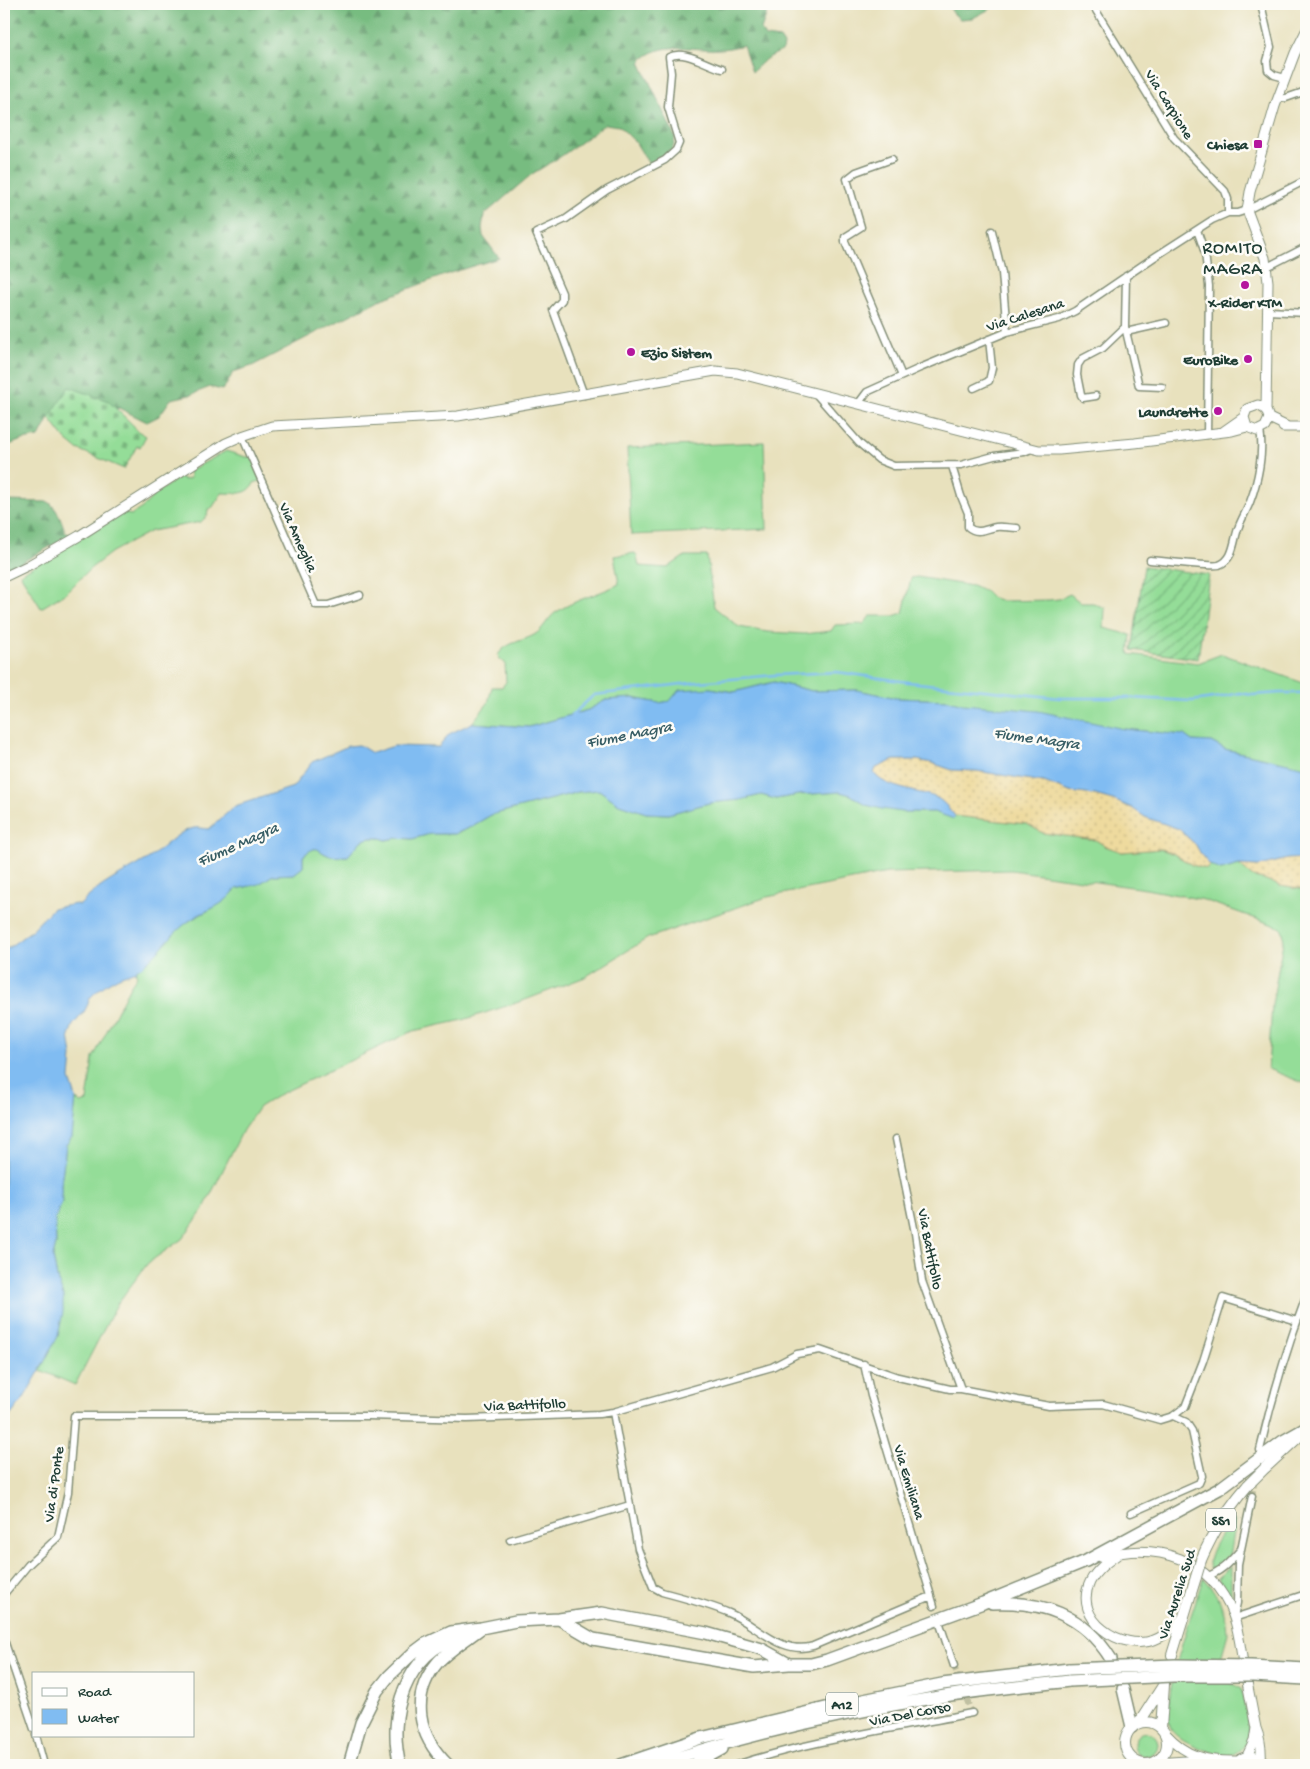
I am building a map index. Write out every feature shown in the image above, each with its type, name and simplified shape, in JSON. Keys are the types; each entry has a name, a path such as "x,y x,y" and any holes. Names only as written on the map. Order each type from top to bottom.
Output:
{"highway":[{"path":"559,1618 593,1639 754,1667 811,1664 837,1657 983,1603 1086,1561 1219,1488 1282,1441 1306,1429"},
{"path":"983,1603 1037,1604 1057,1611 1076,1622 1091,1634 1104,1647 1111,1658"},
{"path":"349,1765 361,1722 377,1691 401,1663 425,1644 451,1632 516,1621 602,1613 706,1633 762,1649 790,1664"},
{"path":"400,1765 396,1746 396,1714 412,1674 429,1654 441,1645 482,1628"},
{"path":"448,1765 437,1755 428,1741 423,1728 421,1700 424,1687 439,1661 482,1628"},
{"name":"A12","path":"621,1765 701,1738 834,1706 942,1684 1175,1665 1306,1669"},
{"name":"A12","path":"654,1765 740,1739 837,1717 1069,1675 1252,1676 1306,1679"},
{"path":"1124,1689 1136,1725"},
{"path":"693,1765 740,1739"}],"main road":[{"path":"1263,429 1268,414 1266,386 1269,312 1267,268 1247,210 1250,192 1278,99 1295,53 1306,31"},
{"path":"4,577 79,536 202,457 242,436 272,426 458,416 584,396 715,371 736,373 1031,449 1059,450 1207,435 1247,427"},
{"path":"1224,431 1244,417 1247,409 1255,405 1266,386"},
{"path":"1255,405 1261,406 1268,414 1288,427"},
{"path":"1244,417 1247,427 1253,431 1306,427"},
{"name":"Via Aurelia Sud","path":"1172,1656 1196,1577 1219,1523 1235,1499 1306,1429"},
{"path":"1086,1561 1122,1552 1144,1551 1177,1557 1189,1562 1207,1576 1225,1598 1234,1617 1256,1728 1260,1737 1261,1764"},
{"path":"1122,1552 1100,1568 1090,1582 1087,1592 1088,1605 1092,1617 1101,1629 1111,1636 1124,1641 1135,1643 1147,1642 1164,1635 1184,1617"},
{"path":"1127,1765 1126,1737 1164,1684 1164,1731 1167,1748 1162,1759 1152,1764"},
{"path":"1136,1725 1150,1722 1164,1731 1173,1742 1195,1756 1217,1762 1237,1763 1247,1756 1254,1741 1256,1728"},
{"path":"1127,1753 1137,1763 1152,1764 1186,1761 1197,1765"},
{"path":"1247,1756 1255,1757 1261,1764"}],"street":[{"name":"Via Carpione","path":"1092,4 1174,138 1225,191 1228,199 1228,213"},
{"path":"1261,4 1271,48 1267,61 1268,70 1274,75 1285,78"},
{"path":"584,396 553,310 562,300 562,293 536,233 566,219 607,190 665,160 676,150 679,142 668,107 671,73 669,57 676,54 686,55 710,66 722,69"},
{"path":"1278,99 1306,91"},
{"path":"892,159 856,172 847,179 861,227 848,234 845,237 845,242 902,376"},
{"name":"Via Calesana","path":"858,404 867,392 902,376 1007,332 1059,319 1075,311 1196,230 1228,213 1238,214 1247,210 1306,180"},
{"path":"1196,230 1205,253 1209,286 1207,435"},
{"path":"992,231 1002,273 1007,332"},
{"path":"1267,268 1306,247"},
{"path":"1126,276 1125,330 1139,386 1162,387"},
{"path":"1269,312 1306,313"},
{"path":"1096,396 1083,398 1081,395 1076,375 1078,365 1082,359 1103,348 1125,330 1166,323"},
{"path":"974,388 989,382 992,368 989,339"},
{"path":"815,393 859,443 879,460 894,466 961,465 1031,449"},
{"path":"1150,560 1217,566 1227,560 1231,555 1239,526 1251,499 1258,475 1263,429"},
{"name":"Via Ameglia","path":"242,436 316,605 328,605 360,595"},
{"path":"952,466 968,513 968,526 971,530 980,532 997,527 1017,528"},
{"name":"Via Battifollo","path":"896,1139 915,1233 922,1281 961,1389"},
{"path":"1173,1416 1186,1407 1223,1298 1297,1321"},
{"path":"1260,1450 1297,1321 1306,1298"},
{"name":"Via Battifollo","path":"74,1416 369,1416 467,1419 613,1412 772,1367 797,1354 820,1350 898,1377 950,1389 961,1389 1049,1406 1103,1404 1160,1420 1173,1416"},
{"name":"Via Emiliana","path":"864,1364 871,1396 934,1606"},
{"path":"613,1412 638,1549 653,1586 662,1592 730,1613 787,1646 799,1648 812,1646 931,1596"},
{"name":"Via di Ponte","path":"4,1594 28,1565 58,1537 68,1492 74,1416"},
{"path":"1131,1513 1199,1484 1202,1476 1192,1431 1186,1422 1173,1416"},
{"path":"1252,1496 1238,1564 1237,1603 1234,1617 1306,1594"},
{"path":"510,1540 630,1505"},
{"path":"1207,1576 1215,1574 1226,1565 1241,1548"},
{"path":"940,1624 954,1666"},
{"path":"4,1640 32,1722"},
{"name":"Via Del Corso","path":"736,1765 840,1738 972,1713"},
{"path":"36,1736 44,1765"}],"green space":[{"path":"4,4 760,4 766,7 767,12 761,30 765,37 780,39 784,45 783,50 766,59 752,72 743,45 723,49 667,48 648,55 640,62 675,137 668,156 650,166 636,143 619,126 605,124 563,155 532,174 484,215 483,236 499,258 450,273 379,300 252,366 233,372 222,390 210,387 190,395 171,399 159,416 147,422 119,408 116,409 108,401 49,418 39,437 22,440 4,447"},
{"path":"947,4 999,4 973,18 960,19"},
{"path":"69,387 108,401 136,430 146,436 140,447 137,446 124,469 77,449 66,440 49,418"},
{"path":"764,442 767,529 631,535 627,448"},
{"path":"226,451 246,457 253,456 263,480 254,483 245,492 222,493 212,508 208,509 207,516 201,522 151,531 112,552 91,568 66,593 41,608 20,574 123,513 131,515 142,508 156,493 180,477 185,480 190,478 189,471"},
{"path":"4,501 49,502 59,516 65,532 71,535 4,572"},
{"path":"635,553 639,566 667,568 685,556 707,556 714,607 739,627 768,632 805,634 831,631 835,625 864,624 870,616 893,616 903,613 911,578 917,577 972,586 1002,601 1059,599 1070,594 1081,603 1093,603 1105,608 1104,628 1131,635 1129,654 1198,663 1222,654 1306,684 1306,767 1224,749 1211,742 1191,741 1184,735 1124,729 963,704 948,700 897,698 857,690 812,691 774,682 734,692 710,688 659,703 633,698 606,700 588,710 529,727 472,723 488,703 492,687 502,687 506,682 505,663 498,655 501,651 509,645 537,633 552,615 563,608 619,584 614,556"},
{"path":"1144,566 1209,575 1198,659 1132,650"},
{"path":"599,790 619,804 646,813 668,814 709,803 740,800 761,795 776,799 798,795 840,792 851,795 866,805 902,812 934,812 954,818 955,816 1027,824 1043,833 1096,840 1105,846 1122,852 1161,849 1174,854 1192,865 1207,869 1210,865 1221,870 1239,865 1253,877 1264,879 1280,886 1306,890 1306,1084 1268,1069 1272,1005 1284,936 1282,930 1279,927 1204,900 1146,889 1011,870 887,873 767,897 648,938 585,977 525,1000 463,1020 413,1031 280,1094 259,1107 243,1130 203,1210 182,1239 148,1263 117,1304 75,1385 40,1370 58,1336 63,1296 53,1256 56,1244 55,1219 62,1202 61,1185 66,1145 72,1137 76,1098 81,1103 87,1101 93,1058 137,976 135,971 186,923 217,906 236,889 259,884 273,875 294,874 303,867 303,856 313,849 316,848 331,856 348,856 360,841 369,838 386,840 397,838 412,839 430,834 455,834 491,815 578,792"},
{"path":"1231,1521 1235,1521 1229,1557 1215,1569 1210,1569 1209,1563 1212,1550"},
{"path":"1231,1566 1231,1600 1217,1578"},
{"path":"1203,1578 1218,1596 1227,1622 1228,1633 1220,1662 1226,1680 1241,1689 1248,1723 1248,1741 1243,1748 1230,1756 1215,1753 1187,1742 1174,1732 1170,1726 1168,1713 1179,1654"},
{"path":"1146,1732 1155,1735 1158,1744 1155,1753 1146,1756 1137,1753 1134,1744 1137,1735"}],"sand":[{"path":"894,760 917,760 952,770 977,771 1044,782 1070,792 1095,795 1113,800 1132,808 1145,817 1179,829 1196,845 1210,865 1207,869 1192,865 1174,854 1161,849 1122,852 1105,846 1096,840 1043,833 1027,824 955,816 946,805 935,797 893,786 874,773 876,768"},
{"path":"1301,857 1306,858 1306,890 1280,886 1264,879 1253,877 1239,865 1259,866"}],"water":[{"name":"Fiume Magra","path":"774,682 812,691 857,690 897,698 948,700 963,704 1038,711 1124,729 1184,735 1192,741 1211,742 1224,749 1306,767 1306,858 1287,859 1259,866 1239,865 1221,870 1210,865 1196,845 1179,829 1145,817 1132,808 1113,800 1095,795 1070,792 1044,782 977,771 952,770 917,760 894,760 876,768 874,773 893,786 935,797 946,805 955,816 954,819 934,812 902,812 882,809 866,805 851,795 840,792 798,795 776,799 761,795 740,800 709,803 668,814 646,813 619,804 599,790 578,792 491,815 454,834 430,834 412,839 397,838 386,840 369,838 361,841 348,856 331,856 318,849 312,850 303,856 303,867 294,874 273,875 259,884 236,889 220,904 189,921 143,966 113,980 95,993 89,999 84,1012 73,1025 69,1035 72,1056 70,1079 76,1098 72,1137 66,1145 61,1185 62,1202 55,1219 56,1244 53,1256 63,1296 63,1312 58,1336 24,1398 4,1424 4,951 31,931 53,908 80,905 103,885 152,856 181,833 194,828 209,829 235,806 293,787 312,762 348,746 359,745 372,753 394,746 439,747 449,734 472,723 529,727 588,710 606,700 633,698 659,703 670,701 679,690 710,688 734,692"}],"waterway":[{"path":"571,716 594,695 698,682 837,672 908,682 1060,698 1129,698 1192,701 1239,693 1253,695 1306,693"}],"tunnel":[{"path":"1252,1496 1258,1461"},
{"path":"954,1666 971,1711"}],"place":[{"name":"Chiesa","path":"1258,144"},
{"name":"X-Rider KTM","path":"1245,285"},
{"name":"Ezio Sistem","path":"631,352"},
{"name":"EuroBike","path":"1248,359"},
{"name":"Laundrette","path":"1218,411"}],"district":[{"name":"ROMITO MAGRA","path":"1233,257"}]}
